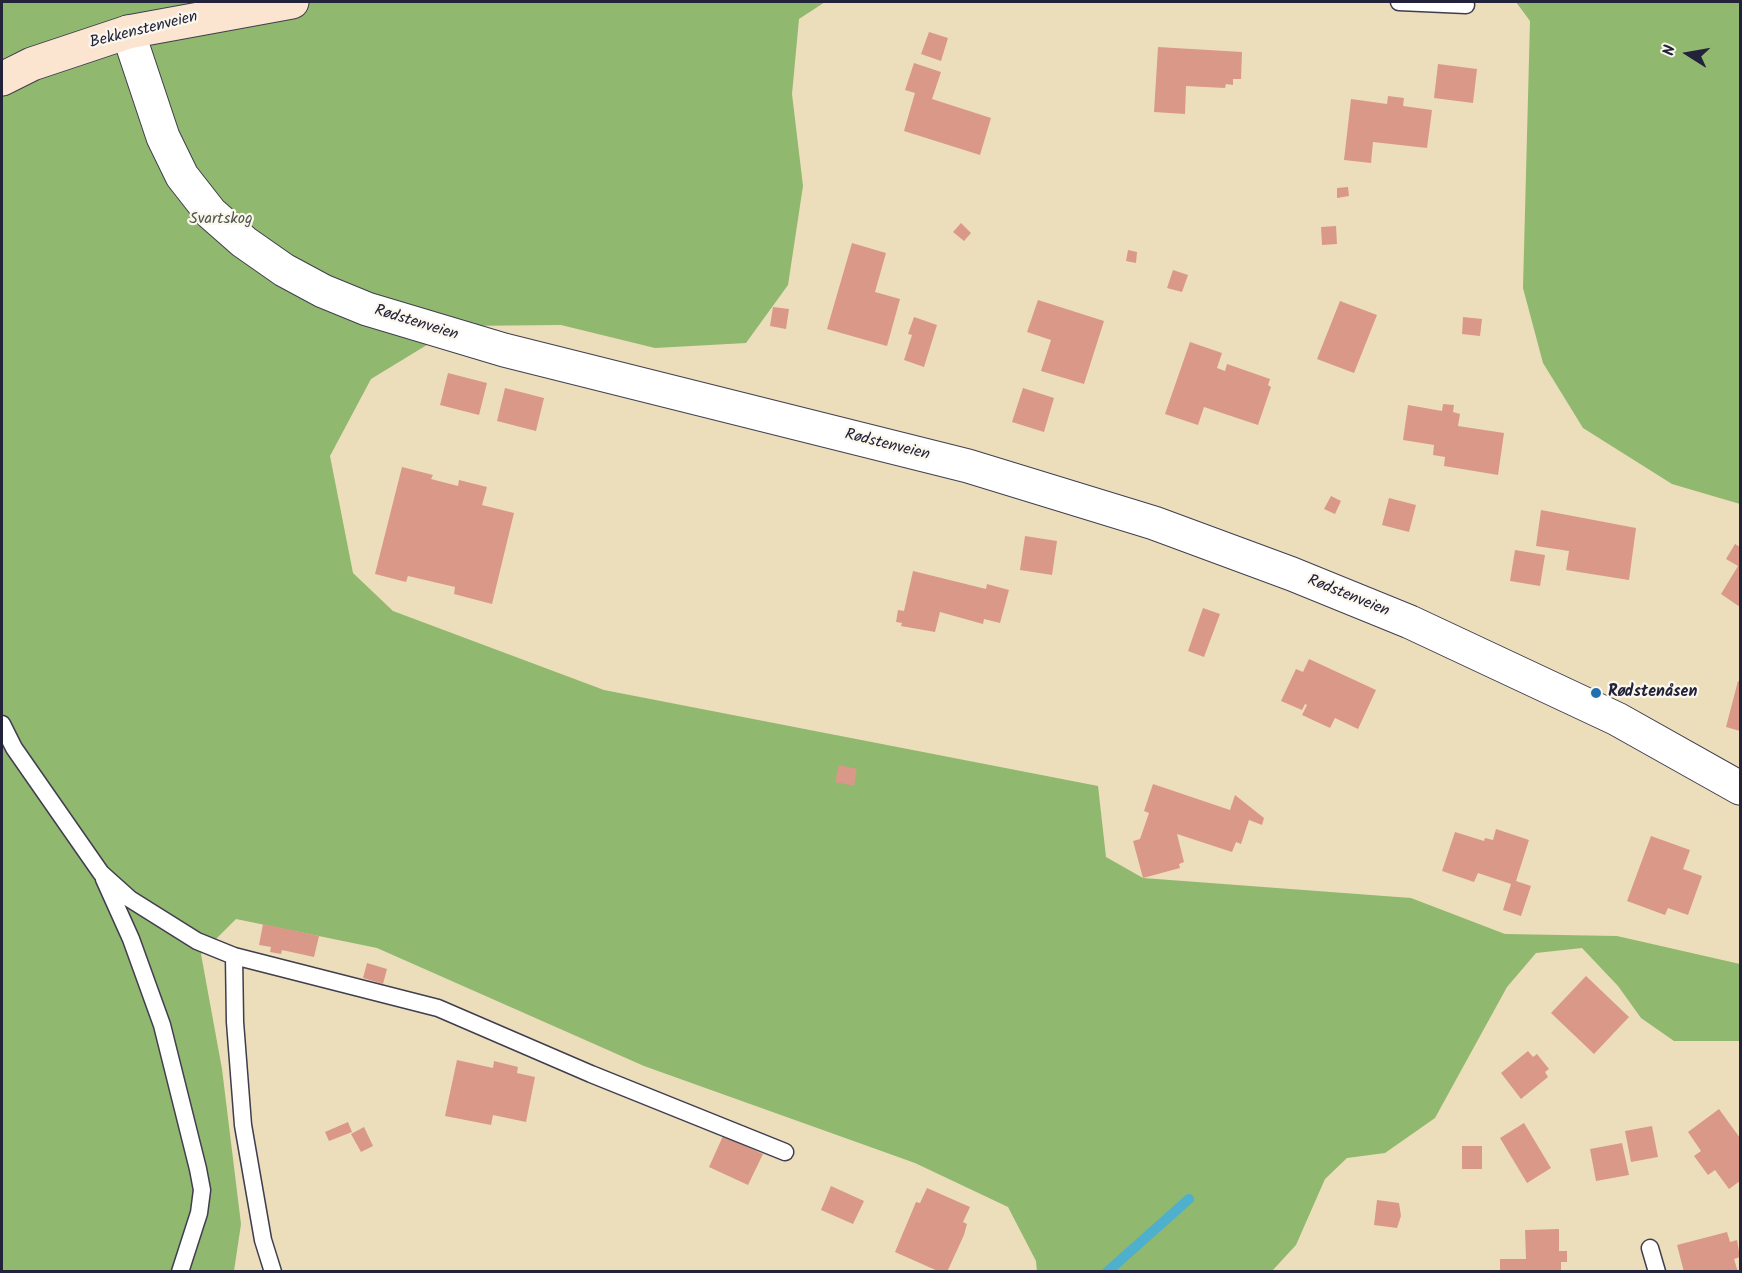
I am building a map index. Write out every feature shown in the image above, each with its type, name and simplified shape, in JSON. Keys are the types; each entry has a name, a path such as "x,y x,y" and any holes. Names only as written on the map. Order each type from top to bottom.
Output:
{"main road":[{"name":"Bekkenstenveien","path":"2,79 32,64 128,32 292,2"}],"street":[{"name":"Rødstenveien","path":"128,32 163,137 182,176 211,213 244,242 284,270 323,291 367,309 493,346 968,466 1154,523 1292,574 1410,622 1617,719 1740,788"}],"lane":[{"path":"1399,2 1466,5"},
{"path":"2,724 14,748 101,873 131,939 162,1025 202,1190 199,1213 180,1272"},
{"path":"101,873 130,899 196,941 234,956 438,1008 591,1074 784,1152"},
{"path":"234,956 235,1022 243,1125 263,1240 273,1272"},
{"path":"1650,1248 1657,1272"}],"green space":[{"name":"Svartskog","path":"2,2 825,2 799,19 792,94 803,186 788,285 746,343 655,348 561,325 458,326 371,379 330,456 353,573 393,611 604,690 1098,786 1106,857 1143,878 1411,898 1505,934 1617,936 1740,964 1740,1041 1674,1041 1641,1018 1618,986 1582,948 1536,953 1507,987 1435,1118 1385,1153 1347,1158 1325,1179 1296,1245 1272,1271 1037,1272 1036,1261 1008,1207 915,1163 644,1066 377,948 236,919 201,954 222,1069 241,1224 234,1271 2,1272"},
{"path":"1516,2 1740,2 1740,504 1672,484 1583,428 1543,363 1523,288 1530,21"}],"building":[{"path":"929,32 948,38 941,61 921,54"},
{"path":"1158,47 1242,52 1241,79 1233,79 1233,85 1226,84 1225,88 1186,86 1185,114 1154,112"},
{"path":"914,63 941,72 932,99 991,118 980,155 904,131 915,93 905,90"},
{"path":"1438,64 1477,69 1473,103 1434,98"},
{"path":"1388,96 1404,98 1403,106 1432,110 1427,148 1373,142 1371,163 1344,160 1351,99 1387,104"},
{"path":"1348,187 1349,196 1337,198 1337,188"},
{"path":"961,223 971,233 964,241 953,232"},
{"path":"1336,226 1337,244 1322,245 1321,227"},
{"path":"852,243 886,253 875,292 900,299 887,346 827,329"},
{"path":"1128,250 1137,252 1136,263 1126,261"},
{"path":"1173,270 1188,275 1182,292 1167,288"},
{"path":"1038,300 1104,321 1084,384 1041,371 1051,340 1027,332"},
{"path":"1340,301 1377,315 1354,373 1317,359"},
{"path":"773,307 789,309 786,329 770,326"},
{"path":"914,317 937,325 924,367 904,360 912,335 908,334"},
{"path":"1463,317 1482,319 1480,336 1462,334"},
{"path":"1190,342 1222,353 1217,368 1225,371 1227,364 1270,379 1268,385 1271,387 1258,425 1204,407 1198,425 1165,414"},
{"path":"448,373 487,383 479,415 440,405"},
{"path":"505,388 544,398 536,431 497,421"},
{"path":"1023,388 1054,398 1044,432 1012,422"},
{"path":"1443,404 1454,405 1453,412 1460,414 1458,426 1504,433 1498,475 1444,466 1445,457 1433,455 1434,445 1403,440 1408,405 1442,411"},
{"path":"402,467 433,475 431,479 458,486 459,480 487,487 482,505 514,513 492,604 454,594 455,587 408,576 406,582 375,574"},
{"path":"1331,496 1341,501 1335,514 1324,509"},
{"path":"1389,498 1416,505 1409,532 1382,525"},
{"path":"1541,510 1636,528 1629,580 1566,570 1569,551 1536,546"},
{"path":"1025,536 1057,541 1052,575 1020,570"},
{"path":"1735,544 1740,547 1740,607 1721,594 1738,566 1726,559"},
{"path":"1515,550 1545,555 1540,586 1510,581"},
{"path":"913,571 986,589 987,584 1009,590 1000,623 984,619 983,624 940,612 935,632 901,626 902,623 896,622 898,610 904,611"},
{"path":"1203,608 1220,614 1204,657 1188,651"},
{"path":"1309,659 1376,690 1358,729 1335,718 1330,728 1302,715 1307,705 1305,704 1302,710 1281,701 1296,669 1303,672"},
{"path":"1738,681 1740,682 1740,731 1726,727"},
{"path":"839,765 857,769 854,786 835,782"},
{"path":"1153,784 1230,810 1235,795 1264,818 1262,825 1249,820 1241,844 1236,842 1232,852 1177,834 1184,862 1179,864 1180,868 1143,878 1133,841 1140,839 1149,813 1144,811"},
{"path":"1496,829 1529,840 1516,881 1531,886 1521,916 1503,910 1511,884 1478,873 1474,882 1442,871 1455,832 1484,841 1485,838 1493,840"},
{"path":"1651,836 1690,850 1683,869 1702,876 1688,915 1668,908 1665,915 1627,901"},
{"path":"263,924 319,936 314,957 282,950 281,954 270,952 271,947 259,945"},
{"path":"367,963 387,969 383,984 363,978"},
{"path":"1586,976 1629,1017 1594,1054 1551,1013"},
{"path":"1528,1051 1533,1057 1537,1054 1549,1069 1545,1072 1548,1077 1521,1099 1501,1073"},
{"path":"457,1060 493,1068 494,1061 518,1067 517,1073 535,1077 526,1122 493,1115 491,1125 445,1116"},
{"path":"1719,1109 1740,1138 1740,1181 1729,1189 1715,1170 1708,1175 1694,1156 1701,1151 1688,1132"},
{"path":"348,1122 352,1132 329,1141 325,1132"},
{"path":"1524,1123 1551,1168 1527,1183 1500,1138"},
{"path":"1652,1126 1658,1157 1631,1162 1625,1131"},
{"path":"364,1127 373,1146 361,1152 351,1134"},
{"path":"723,1136 763,1154 748,1185 709,1167"},
{"path":"1622,1143 1629,1175 1596,1181 1590,1149"},
{"path":"1462,1146 1482,1146 1482,1169 1462,1169"},
{"path":"831,1186 864,1201 853,1224 821,1210"},
{"path":"927,1188 970,1207 963,1222 967,1224 964,1235 947,1272 940,1272 895,1252 916,1202 920,1203"},
{"path":"1377,1200 1399,1203 1401,1216 1397,1228 1374,1225"},
{"path":"1559,1229 1559,1251 1567,1251 1567,1262 1561,1262 1561,1272 1500,1272 1500,1259 1526,1259 1525,1230"},
{"path":"1727,1232 1730,1242 1737,1240 1740,1257 1734,1259 1738,1272 1684,1272 1677,1245"}],"waterway":[{"path":"1107,1272 1189,1199"}],"place":[{"name":"Rødstenåsen","path":"1596,693"}]}
